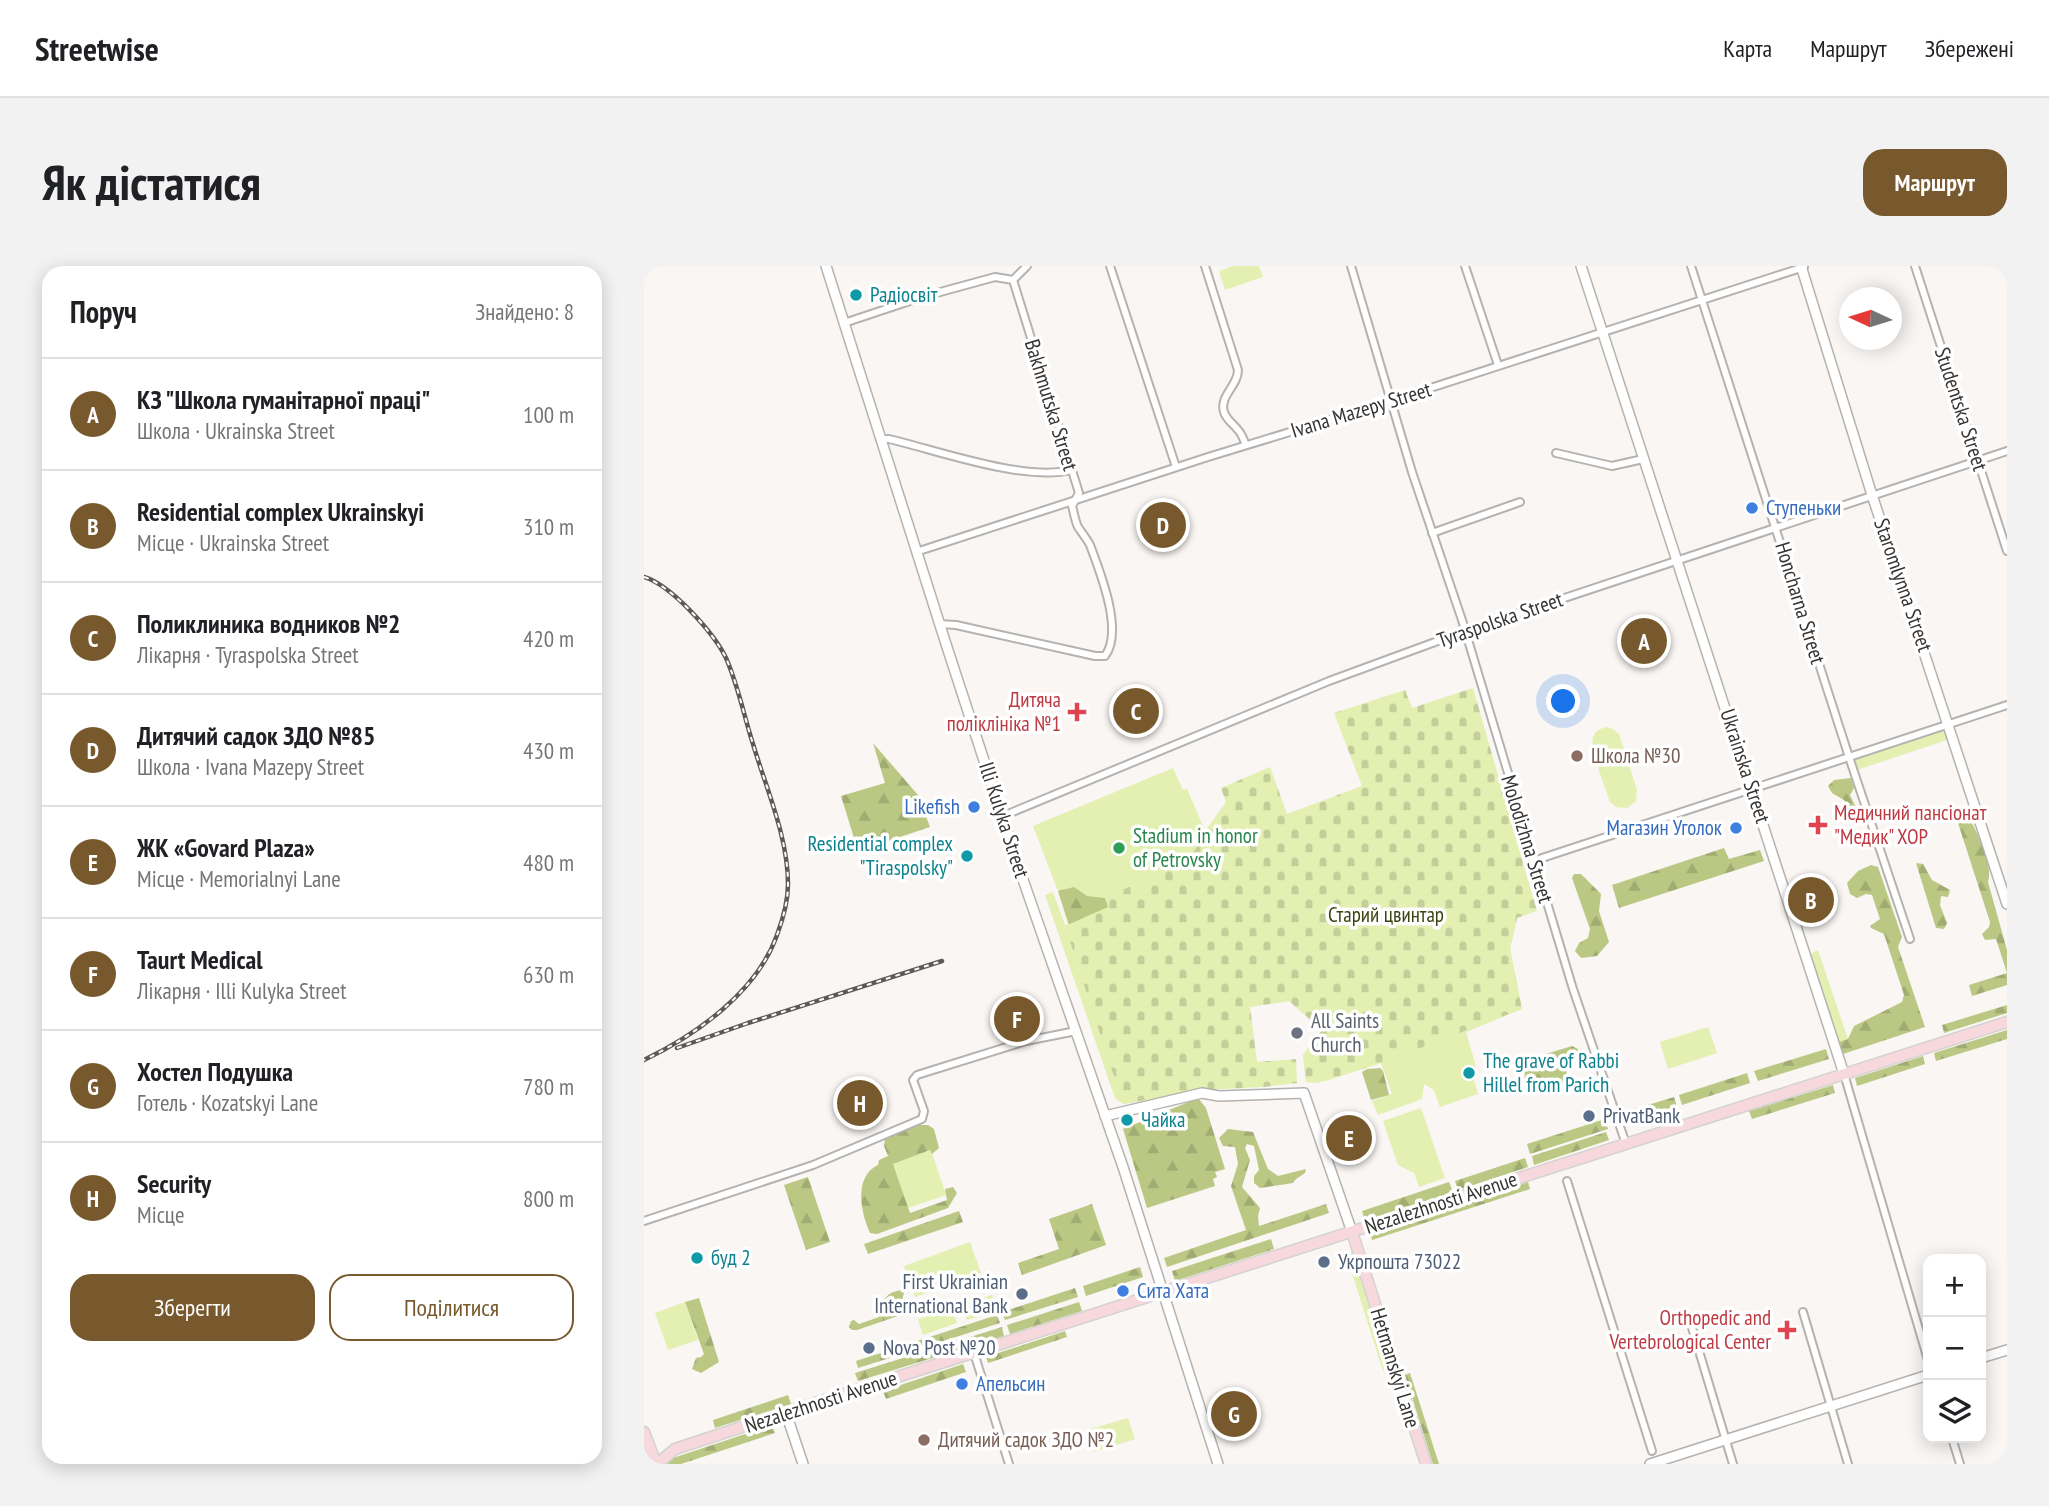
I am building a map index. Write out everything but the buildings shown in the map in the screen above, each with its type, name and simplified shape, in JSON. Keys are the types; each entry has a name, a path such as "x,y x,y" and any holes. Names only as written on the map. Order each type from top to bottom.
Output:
{"main road":[{"name":"Nezalezhnosti Avenue","path":"647,1444 658,1449 675,1449 2007,1022"},
{"name":"Hetmanskyi Lane","path":"1352,1232 1426,1464"},
{"path":"644,1432 656,1464"},
{"name":"Nezalezhnosti Avenue","path":"656,1464 675,1449"}],"street":[{"name":"Illi Kulyka Street","path":"826,266 939,624 1164,1292 1218,1464"},
{"path":"844,323 922,297 995,277 1013,280 1027,266"},
{"path":"1110,266 1176,467"},
{"path":"1205,266 1238,370 1238,376 1223,401 1223,406 1228,421 1238,429 1246,445"},
{"name":"Molodizhna Street","path":"1351,266 1390,401 1465,631 1573,989 1626,1144"},
{"path":"1465,266 1498,365"},
{"name":"Ukrainska Street","path":"1581,266 1844,1074"},
{"name":"Honcharna Street","path":"1691,266 1910,939"},
{"name":"Ivana Mazepy Street","path":"916,552 1802,266"},
{"name":"Staromlynna Street","path":"1802,266 1872,495 2007,904"},
{"name":"Studentska Street","path":"1915,266 2007,551"},
{"name":"Bakhmutska Street","path":"939,624 956,625 1095,656 1105,656 1110,647 1113,633 1110,607 1089,542 1077,525 1072,506 1079,494 1013,280"},
{"path":"880,439 1019,470 1071,470"},
{"name":"Tyraspolska Street","path":"1003,816 1329,681 1465,631 2007,451"},
{"path":"1556,453 1612,467 1643,459"},
{"path":"1432,533 1520,502"},
{"path":"1533,861 2007,705"},
{"path":"644,1221 813,1165 922,1119 924,1111 913,1080 917,1075 1018,1043 1076,1031"},
{"path":"1844,1074 1923,1343"},
{"path":"1105,1116 1202,1093 1219,1096 1304,1093 1352,1232"},
{"path":"1567,1181 1653,1451"},
{"path":"1803,1312 1848,1464"},
{"path":"1690,1321 1733,1464"},
{"path":"1986,1356 2007,1350"},
{"path":"974,1353 1009,1464"},
{"path":"1650,1464 1923,1377"},
{"path":"786,1413 803,1464"},
{"path":"1954,1443 1960,1464"}],"green space":[{"path":"1233,266 1259,266 1263,277 1225,290 1219,271"},
{"name":"Старий цвинтар","path":"1473,688 1537,911 1517,918 1510,949 1522,1009 1381,1063 1316,1083 1306,1082 1303,1055 1322,1030 1289,1001 1250,1007 1257,1062 1296,1059 1297,1083 1202,1090 1123,1104 1065,926 1108,907 1105,898 1190,859 1205,831 1226,802 1221,788 1270,767 1287,814 1362,786 1334,713 1405,690 1412,708"},
{"path":"1606,727 1619,734 1637,790 1636,801 1627,808 1616,807 1610,802 1596,759 1593,737 1597,731"},
{"path":"1942,730 1950,739 1857,770 1854,762 1857,758"},
{"path":"873,743 918,795 930,827 858,851 841,796 885,783"},
{"name":"Старий цвинтар","path":"1173,768 1183,790 1187,789 1205,831 1190,859 1517,918 1510,949 1522,1009 1466,1032 1476,1066 1462,1071 1465,1080 1473,1077 1478,1094 1440,1107 1434,1090 1424,1084 1422,1099 1378,1115 1372,1101 1392,1094 1381,1063 1326,1081 1306,1082 1303,1055 1322,1030 1289,1001 1250,1007 1250,1012 1210,1089 1123,1104 1115,1098 1045,895 1053,892 1065,925 1068,925 1033,826"},
{"path":"1851,778 1854,788 1850,795 1858,812 1853,818 1844,800 1832,793 1828,786 1834,780"},
{"path":"1966,813 1986,856 1988,882 2007,950 2007,973 1996,939 1985,940 1982,934 1990,922 1958,823 1958,815"},
{"path":"1724,848 1729,859 1760,850 1764,861 1619,908 1612,885"},
{"path":"1916,863 1923,864 1932,880 1950,890 1948,897 1941,896 1940,905 1947,923 1944,929 1936,928"},
{"path":"1871,865 1878,867 1902,937 1898,947 1925,1027 1843,1054 1839,1042 1848,1039 1854,1026 1902,1002 1904,995 1884,934 1870,926 1880,919 1872,895 1866,894 1857,898 1850,894 1847,883 1858,871"},
{"path":"1574,874 1581,874 1601,894 1599,911 1609,942 1597,956 1581,958 1575,951 1579,943 1588,938 1590,929 1572,878"},
{"path":"1074,887 1087,896 1105,898 1109,907 1069,925 1058,891"},
{"path":"1818,950 1848,1039 1839,1042 1810,954"},
{"path":"2007,973 2007,985 1972,996 1969,985"},
{"path":"2007,1005 2007,1013 1944,1033 1942,1025"},
{"path":"1708,1027 1717,1053 1668,1069 1660,1042"},
{"path":"2007,1030 2007,1039 1936,1061 1934,1053"},
{"path":"1572,1046 1578,1049 1579,1054 1564,1064 1569,1080 1557,1095 1544,1089 1531,1090 1524,1082 1526,1060"},
{"path":"1826,1049 1829,1059 1758,1081 1754,1071"},
{"path":"1923,1056 1925,1064 1857,1086 1855,1078"},
{"path":"1380,1068 1389,1095 1371,1100 1362,1072"},
{"path":"1747,1073 1750,1083 1682,1105 1679,1095"},
{"path":"1833,1085 1835,1093 1752,1119 1749,1111"},
{"path":"1674,1097 1677,1107 1631,1122 1628,1111"},
{"path":"1198,1098 1206,1108 1225,1169 1215,1172 1215,1186 1147,1208 1123,1129"},
{"path":"1421,1108 1445,1178 1419,1187 1414,1173 1398,1165 1383,1121"},
{"path":"1605,1119 1608,1129 1530,1154 1527,1144"},
{"path":"919,1125 928,1125 934,1129 939,1148 932,1154 930,1150 893,1164 910,1213 947,1200 945,1189 953,1187 957,1193 948,1208 877,1234 870,1233 861,1196 865,1178 878,1165 879,1160 888,1156 884,1146 885,1139"},
{"path":"1228,1129 1253,1132 1268,1169 1278,1176 1306,1169 1293,1183 1260,1188 1254,1183 1254,1176 1259,1170 1254,1146 1247,1144 1245,1148 1250,1160 1242,1187 1260,1208 1259,1226 1326,1204 1329,1213 1167,1267 1164,1258 1246,1230 1231,1186 1238,1164 1235,1147 1223,1146 1219,1138"},
{"path":"1606,1132 1609,1140 1534,1165 1532,1156"},
{"path":"931,1150 946,1195 908,1208 893,1163"},
{"path":"1525,1158 1528,1167 1458,1190 1455,1181"},
{"path":"808,1177 830,1242 806,1250 784,1185"},
{"path":"1449,1182 1453,1192 1365,1221 1362,1211"},
{"path":"1528,1182 1530,1189 1372,1240 1370,1233"},
{"path":"1092,1204 1106,1245 1022,1275 1018,1263 1059,1249 1049,1219"},
{"path":"959,1211 963,1222 868,1254 864,1244"},
{"path":"1271,1239 1274,1249 1175,1281 1172,1271"},
{"path":"970,1242 981,1273 915,1297 904,1266"},
{"path":"1352,1252 1389,1369 1383,1371 1346,1254"},
{"path":"1140,1267 1143,1277 1086,1296 1083,1286"},
{"path":"1075,1288 1078,1297 1005,1320 1002,1312"},
{"path":"901,1290 904,1293 901,1304 907,1313 857,1330 849,1327 854,1320 859,1324 879,1317 887,1296"},
{"path":"992,1295 996,1311 967,1320 962,1305"},
{"path":"699,1298 719,1362 701,1373 692,1369 696,1358 704,1354 685,1302"},
{"path":"685,1302 698,1340 668,1350 655,1313"},
{"path":"1079,1302 1082,1311 1010,1334 1007,1325"},
{"path":"952,1308 957,1323 923,1335 918,1319"},
{"path":"997,1315 1000,1323 858,1368 856,1361"},
{"path":"1002,1327 1004,1336 858,1381 855,1373"},
{"path":"1065,1331 1067,1337 988,1363 986,1357"},
{"path":"963,1364 966,1372 886,1399 883,1391"},
{"path":"1410,1373 1439,1464 1433,1464 1405,1375"},
{"path":"788,1395 791,1404 715,1428 713,1420"},
{"path":"1128,1418 1135,1439 1094,1452 1087,1430"},
{"path":"772,1425 775,1433 681,1464 668,1464 667,1460"}],"railway":[{"path":"644,577 667,590 691,611 726,658 780,831 788,884 785,910 777,935 768,956 755,975 740,993 704,1024 644,1060"},
{"path":"677,1048 942,961"}],"place":[{"name":"Радіосвіт","path":"856,295"},
{"name":"Ступеньки","path":"1752,508"},
{"name":"Дитячий садок ЗДО №85","path":"1163,525"},
{"name":"КЗ \"Школа гуманітарної праці\"","path":"1644,641"},
{"name":"Поликлиника водников №2","path":"1136,711"},
{"name":"Дитяча поліклініка №1","path":"1077,712"},
{"name":"Школа №30","path":"1577,756"},
{"name":"Likefish","path":"974,807"},
{"name":"Медичний пансіонат \"Медик\" ХОР","path":"1818,825"},
{"name":"Магазин Уголок","path":"1736,828"},
{"name":"Stadium in honor of Petrovsky","path":"1119,848"},
{"name":"Residential complex \"Tiraspolsky\"","path":"967,856"},
{"name":"Residential complex Ukrainskyi","path":"1811,900"},
{"name":"Taurt Medical","path":"1017,1019"},
{"name":"All Saints Church","path":"1297,1033"},
{"name":"The grave of Rabbi Hillel from Parich","path":"1469,1073"},
{"name":"Security","path":"860,1103"},
{"name":"PrivatBank","path":"1589,1116"},
{"name":"Чайка","path":"1127,1120"},
{"name":"ЖК «Govard Plaza»","path":"1349,1138"},
{"name":"буд 2","path":"697,1258"},
{"name":"Укрпошта 73022","path":"1324,1262"},
{"name":"Сита Хата","path":"1123,1291"},
{"name":"First Ukrainian International Bank","path":"1022,1294"},
{"name":"Orthopedic and Vertebrological Center","path":"1787,1330"},
{"name":"Nova Post №20","path":"869,1348"},
{"name":"Апельсин","path":"962,1384"},
{"name":"Хостел Подушка","path":"1234,1414"},
{"name":"Дитячий садок ЗДО №2","path":"924,1440"}]}
